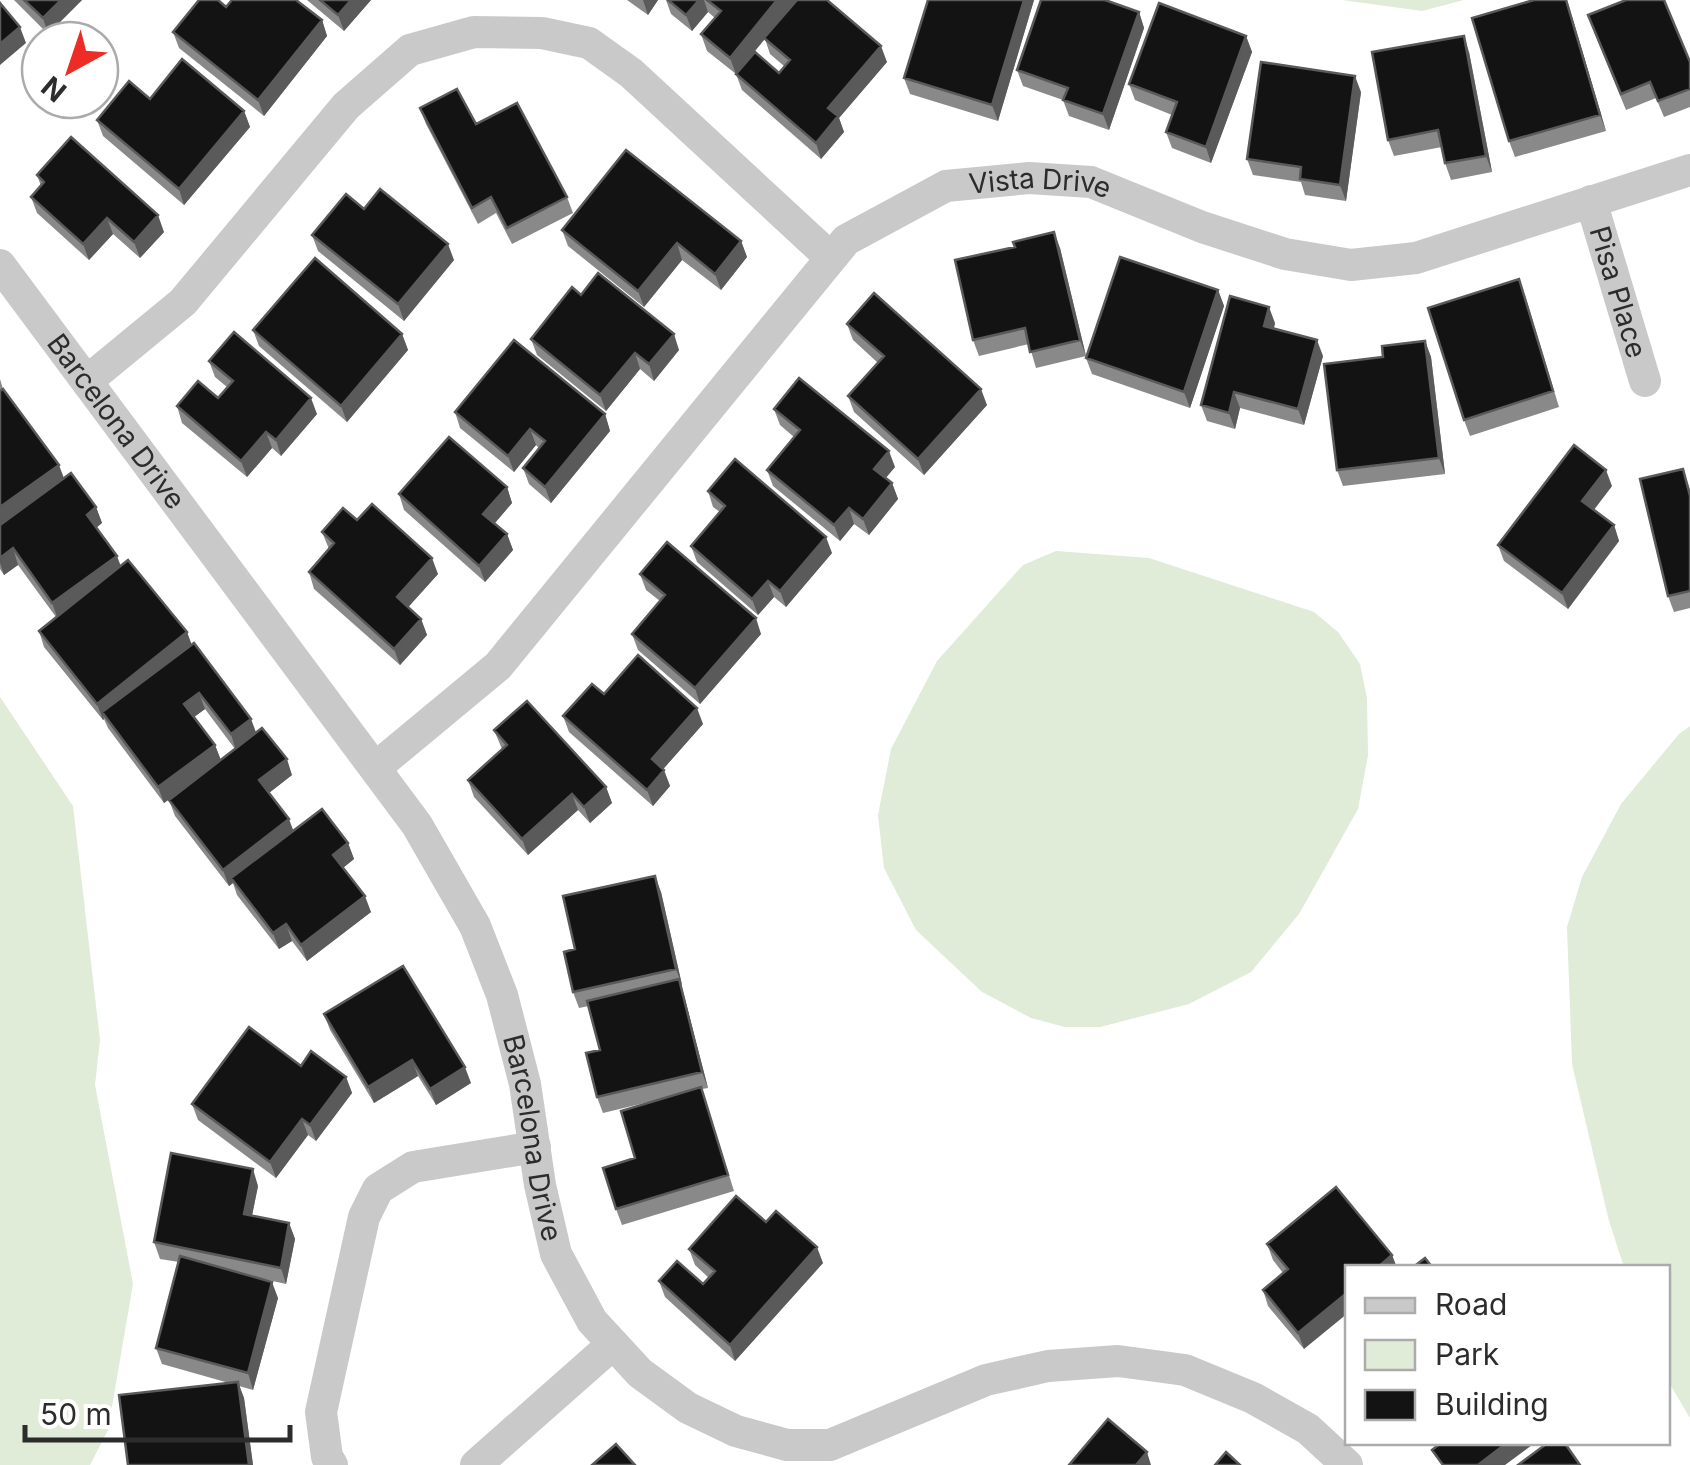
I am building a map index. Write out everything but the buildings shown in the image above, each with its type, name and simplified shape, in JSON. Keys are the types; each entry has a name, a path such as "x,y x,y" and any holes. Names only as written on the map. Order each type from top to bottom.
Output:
{"street":[{"path":"87,382 183,302 346,106 410,50 474,32 542,33 589,43 631,73 831,258"},
{"name":"Vista Drive","path":"375,768 498,666 846,240 946,186 1029,178 1091,182 1202,227 1285,254 1350,266 1416,258 1690,170"},
{"name":"Pisa Place","path":"1591,201 1645,381"},
{"name":"Barcelona Drive","path":"0,265 416,825 475,926 502,995 525,1084 556,1254 592,1321 640,1373 688,1408 736,1431 787,1444 830,1445 986,1380 1048,1366 1118,1361 1186,1370 1253,1398 1308,1429 1346,1465"},
{"path":"332,1465 327,1457 321,1412 364,1217 378,1189 412,1167 535,1147"},
{"path":"476,1465 613,1344"}],"green space":[{"path":"1342,0 1464,0 1422,11"},
{"path":"1056,551 1149,558 1314,612 1338,632 1360,664 1367,698 1368,755 1358,809 1299,914 1251,972 1189,1004 1100,1027 1065,1027 1031,1018 982,992 916,930 884,868 878,815 891,749 937,661 1023,565"},
{"path":"0,697 73,806 100,1040 95,1085 133,1284 108,1430 90,1465 0,1465"},
{"path":"1690,726 1690,1418 1670,1384 1670,1265 1623,1265 1609,1221 1572,1064 1567,927 1582,877 1621,804"}]}
